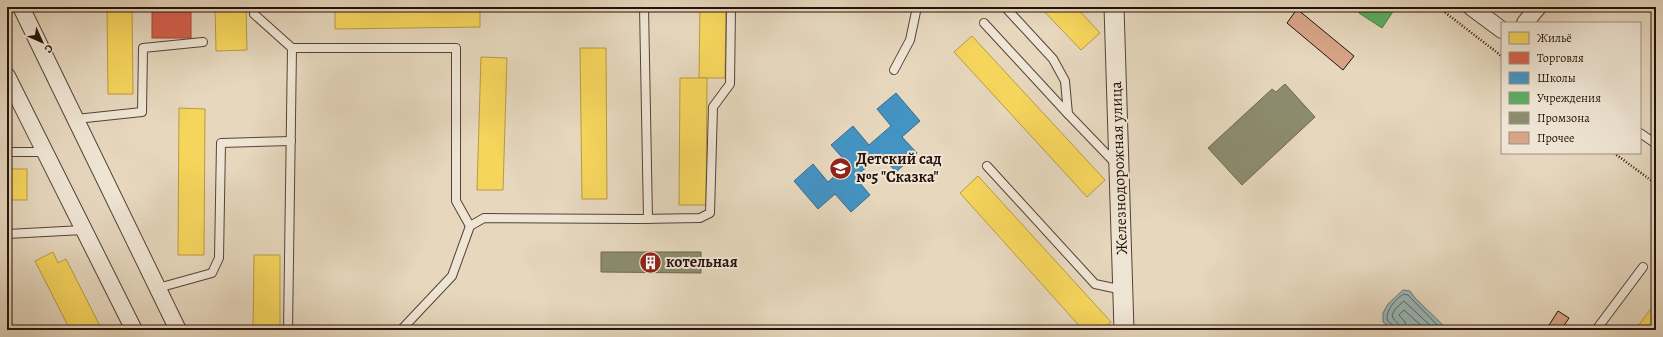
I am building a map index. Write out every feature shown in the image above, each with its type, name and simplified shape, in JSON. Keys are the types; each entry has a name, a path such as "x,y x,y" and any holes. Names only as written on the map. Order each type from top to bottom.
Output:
{"street":[{"path":"21,7 178,330"},
{"name":"Железнодорожная улица","path":"1114,7 1114,42 1124,290 1124,330"},
{"path":"1471,7 1501,29"},
{"path":"1526,22 1538,7"},
{"path":"7,76 134,330"}],"lane":[{"path":"254,7 254,14 292,48 456,48 456,201 470,226"},
{"path":"644,7 648,219"},
{"path":"401,330 452,276 470,226 484,218 700,218 710,213 713,107 730,84 731,7"},
{"path":"894,70 910,40 917,7"},
{"path":"1005,7 1053,59 1065,81 1068,114"},
{"path":"984,23 1119,167"},
{"path":"76,119 142,112 143,48 203,42"},
{"path":"288,330 292,48"},
{"path":"1641,134 1656,144"},
{"path":"158,288 212,273 219,258 221,143 291,141"},
{"path":"7,152 44,152"},
{"path":"987,166 1095,284 1124,290"},
{"path":"7,234 84,230"},
{"path":"1596,330 1643,267"}],"path":[{"path":"1438,7 1501,57"},
{"path":"1615,154 1656,184"}],"water":[{"path":"1403,290 1410,291 1415,298 1448,330 1393,330 1383,322 1383,313 1388,304"}],"building: Жильё":[{"path":"107,7 132,7 133,94 108,94"},
{"path":"215,7 246,7 247,50 216,51"},
{"path":"335,7 480,7 480,27 335,29"},
{"path":"700,7 726,7 725,78 699,78"},
{"path":"1040,7 1076,7 1100,33 1081,50"},
{"path":"972,36 1105,180 1087,197 954,52"},
{"path":"580,48 606,48 607,199 582,199"},
{"path":"481,57 507,58 503,190 477,190"},
{"path":"680,78 707,78 706,205 679,205"},
{"path":"179,108 205,109 204,255 178,255"},
{"path":"7,169 27,169 27,200 7,200"},
{"path":"978,176 1111,322 1102,330 1083,330 960,193"},
{"path":"53,252 58,263 66,259 102,330 70,330 35,261"},
{"path":"254,255 280,255 280,330 253,330"},
{"path":"1656,302 1656,330 1635,330"}],"building: Торговля":[{"path":"152,7 191,7 191,38 152,38"},
{"path":"1656,54 1656,64 1651,60"}],"building: Школы":[{"path":"896,93 920,121 902,137 917,153 896,172 881,155 855,177 870,195 851,212 835,194 818,209 794,181 813,164 828,182 848,164 831,145 853,126 869,145 891,126 877,109"}],"building: Учреждения":[{"path":"1363,7 1396,7 1382,28 1359,13"}],"building: Промзона":[{"path":"1285,84 1315,117 1242,185 1208,148 1272,89 1276,92"},
{"name":"котельная","path":"601,252 701,252 701,273 601,272"}],"building: Прочее":[{"path":"1297,9 1354,56 1343,70 1287,23"},
{"path":"1558,311 1569,318 1561,330 1546,330"}],"place":[{"name":"Детский сад №5 \"Сказка\"","path":"840,168"},
{"name":"котельная","path":"651,262"}]}
